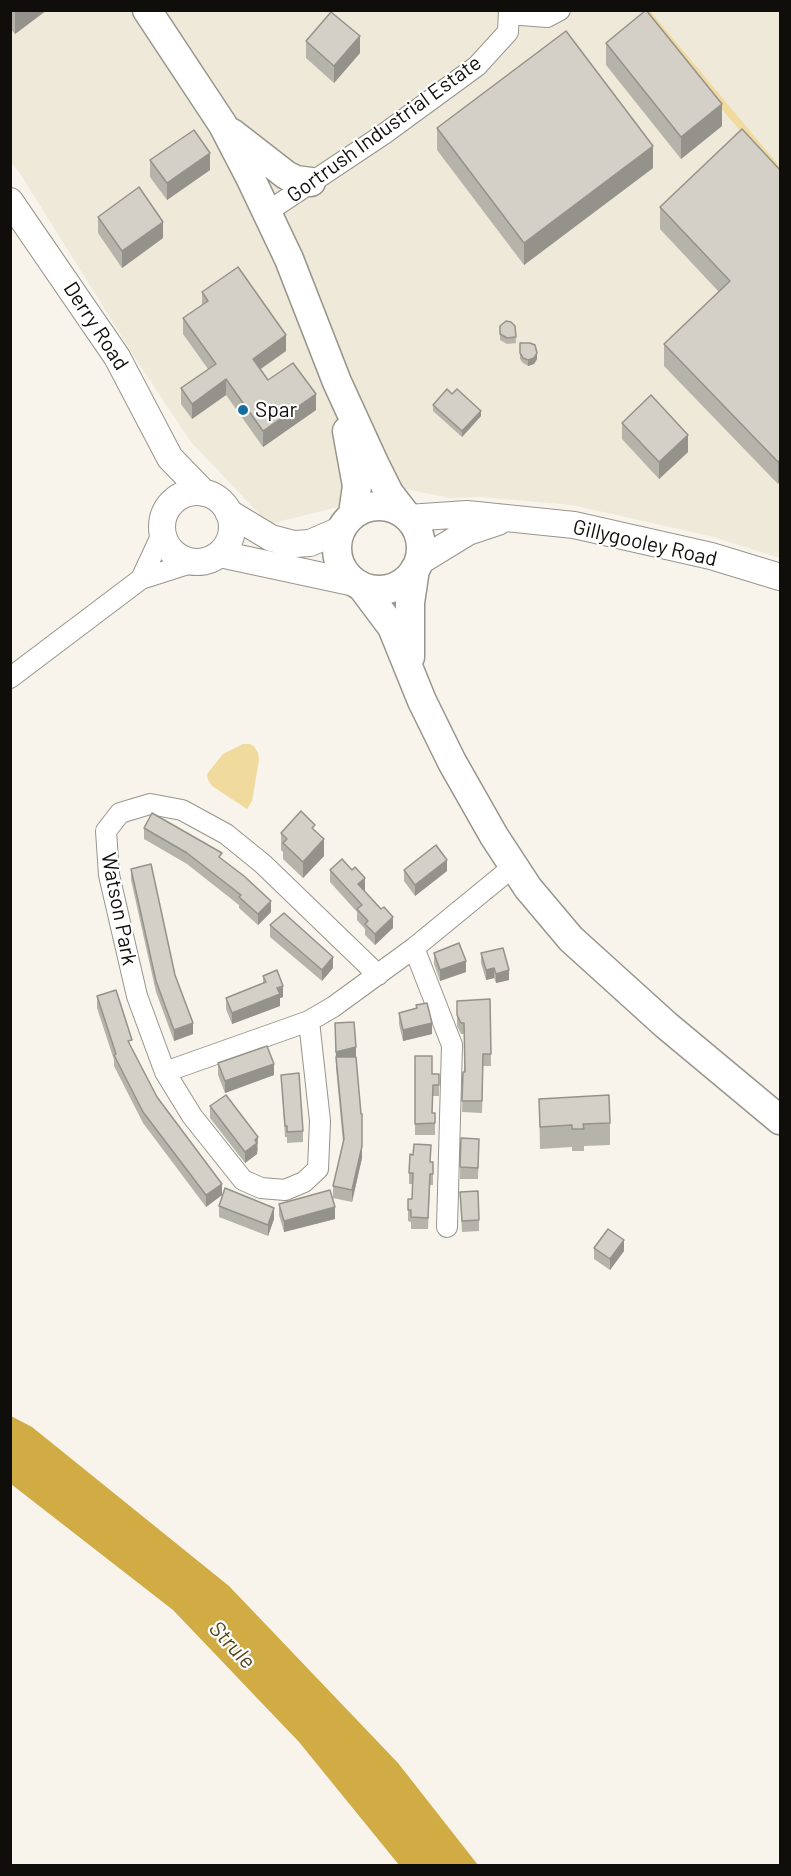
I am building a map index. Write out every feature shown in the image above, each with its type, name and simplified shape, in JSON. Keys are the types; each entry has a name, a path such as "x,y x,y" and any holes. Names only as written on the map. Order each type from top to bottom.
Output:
{"highway":[{"path":"147,10 224,125 289,260 337,382 389,493 419,534 421,548 410,603 412,673"},
{"path":"224,125 286,175 296,180 311,182"},
{"path":"337,382 357,486 347,522 336,543 337,557 342,570 358,585 392,627 422,701 452,762 514,866 528,888 571,939 666,1025 780,1120"},
{"path":"347,522 371,506 395,509 407,516"},
{"path":"358,585 375,591 388,590 402,584 417,566"}],"main road":[{"name":"Derry Road","path":"10,201 117,357 170,458 204,493"},
{"path":"170,458 167,508 163,518 162,534 174,554 194,562 211,559 220,554 227,546 231,533 228,512"},
{"path":"167,508 183,495 204,493 213,496 228,512 271,538 294,544 310,543 347,522"},
{"name":"Gillygooley Road","path":"407,516 467,514 574,525 711,556 780,578"},
{"name":"Gillygooley Road","path":"417,566 468,532 507,519"},
{"path":"220,554 358,585"}],"street":[{"path":"509,13 547,17 560,10"},
{"name":"Gortrush Industrial Estate","path":"267,212 384,134 477,66 508,32 509,13"},
{"path":"141,579 162,534"},
{"path":"10,678 141,579 194,562"},
{"name":"Watson Park","path":"309,1021 320,1121 318,1169 304,1182 285,1190 261,1188 243,1180 192,1116 165,1072 137,996 109,875 106,831 120,813 150,804 182,810 226,834 263,864 378,975"},
{"path":"165,1072 309,1021 333,1007 414,948 514,866"},
{"path":"414,948 452,1045 447,1227"}],"shaded area":[{"path":"11,11 780,11 780,558 710,536 572,505 480,497 450,498 400,488 338,507 269,524 191,442 11,162"},
{"path":"644,11 650,11 780,167 780,177 720,107"},
{"path":"243,744 254,746 259,760 252,801 247,809 212,786 207,774 223,754"}],"water":[{"name":"Strule","path":"11,1416 32,1427 229,1586 398,1763 478,1865 399,1865 299,1742 173,1610 11,1484"}],"building":[{"path":"646,10 722,104 681,137 606,43"},
{"path":"331,12 360,36 334,66 306,41"},
{"path":"566,31 653,146 524,243 437,128"},
{"path":"742,129 780,170 780,460 778,462 664,344 730,281 660,207"},
{"path":"194,130 210,153 167,183 150,160"},
{"path":"139,187 163,222 122,251 98,217"},
{"path":"238,267 286,335 253,359 268,380 293,363 316,394 263,431 226,379 192,404 181,388 216,364 183,318 208,301 202,292"},
{"path":"506,321 515,326 516,337 507,338 500,334 500,326"},
{"path":"520,343 535,345 537,353 534,358 528,360 523,358 520,353"},
{"path":"447,389 452,394 457,389 481,411 462,431 433,405"},
{"path":"651,395 688,435 659,462 622,423"},
{"path":"301,811 315,825 312,828 324,839 303,862 283,843 287,839 281,833"},
{"path":"152,813 222,853 219,857 271,901 258,914 239,897 241,895 187,853 144,828"},
{"path":"436,845 447,860 415,885 404,870"},
{"path":"342,859 352,870 355,867 365,878 358,884 381,909 384,907 393,917 375,934 365,924 368,921 357,909 362,905 330,870"},
{"path":"151,864 175,975 193,1023 174,1030 156,981 131,869"},
{"path":"284,913 333,957 322,970 270,925"},
{"path":"459,943 466,961 440,970 434,953"},
{"path":"503,948 509,970 496,974 494,968 486,970 481,953"},
{"path":"277,970 283,986 277,988 280,994 232,1013 226,998 266,982 263,976"},
{"path":"116,990 132,1040 128,1041 157,1097 222,1184 206,1195 143,1112 114,1055 116,1054 97,996"},
{"path":"490,999 491,1054 483,1054 482,1101 462,1101 463,1072 465,1072 464,1023 461,1023 457,1015 457,1001"},
{"path":"427,1003 432,1023 403,1030 399,1013 417,1008 416,1005"},
{"path":"354,1022 356,1047 336,1052 335,1023"},
{"path":"267,1046 274,1064 225,1081 218,1063"},
{"path":"415,1056 432,1056 432,1074 439,1074 439,1085 433,1085 432,1113 435,1113 435,1123 415,1124"},
{"path":"336,1057 356,1057 362,1114 362,1146 352,1190 333,1186 344,1139"},
{"path":"299,1073 303,1131 287,1132 281,1075"},
{"path":"226,1095 258,1137 255,1140 257,1143 245,1152 210,1106"},
{"path":"609,1095 610,1123 583,1124 584,1129 572,1129 572,1125 540,1127 539,1099"},
{"path":"461,1138 479,1139 478,1168 460,1167"},
{"path":"414,1144 431,1145 430,1162 433,1162 433,1174 430,1174 428,1218 411,1217 411,1210 408,1210 408,1199 412,1199 413,1173 409,1173 410,1154 413,1155"},
{"path":"225,1188 274,1208 268,1225 219,1206"},
{"path":"330,1190 335,1207 284,1221 279,1204"},
{"path":"478,1191 479,1220 462,1221 460,1192"},
{"path":"608,1229 624,1240 610,1259 594,1248"}],"place":[{"name":"Spar","path":"243,410"}]}
